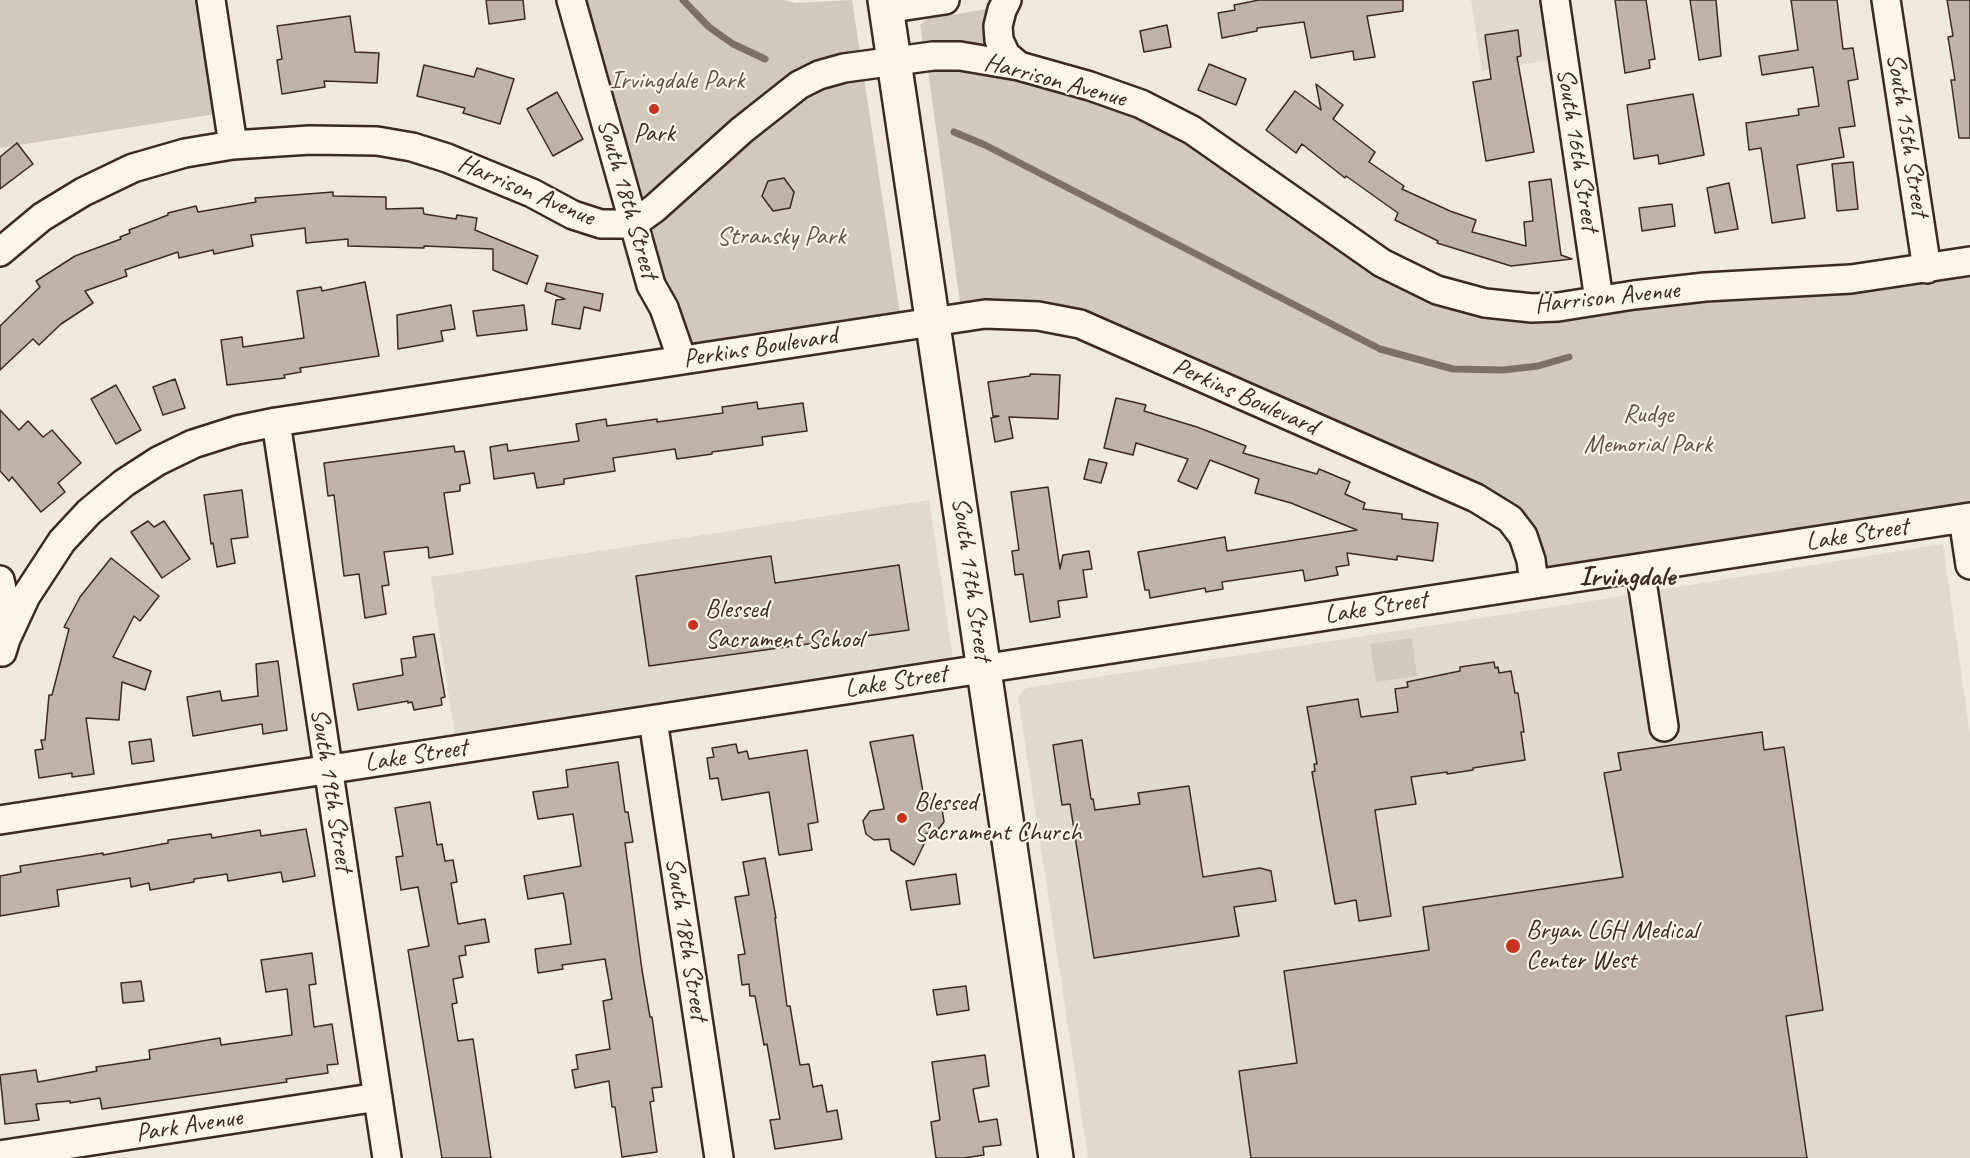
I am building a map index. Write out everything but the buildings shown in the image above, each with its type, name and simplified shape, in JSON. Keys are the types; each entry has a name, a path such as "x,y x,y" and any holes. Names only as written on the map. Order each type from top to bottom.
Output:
{"main road":[{"name":"South 17th Street","path":"886,4 1056,1158"}],"street":[{"path":"212,0 233,145"},
{"name":"South 18th Street","path":"571,0 651,285 664,308 682,360"},
{"path":"886,4 945,0"},
{"path":"1007,0 998,26 999,40 1006,55 1019,66"},
{"name":"South 16th Street","path":"1555,0 1599,300"},
{"name":"South 15th Street","path":"1886,0 1927,269"},
{"name":"Harrison Avenue","path":"0,252 42,217 83,192 133,168 185,153 233,145 321,140 377,141 412,147 447,158 532,193 573,215 601,224 633,224 655,208 774,103 799,85 819,75 844,68 933,56 960,56 1019,66 1090,86 1142,105 1192,129 1382,263 1437,290 1485,303 1533,308 1558,307 1705,287 1851,279 1970,261"},
{"name":"Perkins Boulevard","path":"1,656 20,608 39,574 62,542 89,512 124,483 166,457 193,444 237,430 276,422 985,314 1038,316 1080,324 1488,504 1510,519 1523,536 1531,560 1534,584"},
{"name":"South 19th Street","path":"276,422 387,1158"},
{"path":"1967,518 1970,565"},
{"name":"Lake Street","path":"0,820 1967,518"},
{"path":"1640,568 1664,727"},
{"path":"0,580 7,620 1,656"},
{"name":"South 18th Street","path":"652,720 719,1158"},
{"name":"Park Avenue","path":"0,1155 378,1097"}],"shaded area":[{"path":"1471,0 1555,0 1563,58 1482,71"},
{"name":"Blessed Sacrament School","path":"929,500 955,672 457,750 431,577"},
{"name":"Bryan LGH Medical Center West","path":"1943,544 1970,735 1970,1158 1088,1158 1018,697 1026,688"}],"green space":[{"path":"0,0 211,0 228,112 0,148"},
{"path":"571,0 784,0 795,3 852,0 902,326 682,360"},
{"path":"992,8 994,49 923,45 920,25 927,19"},
{"name":"Rudge Memorial Park","path":"926,56 1141,104 1338,233 1485,303 1970,261 1970,517 1534,584 1510,519 1080,324 962,317"},
{"path":"1412,638 1417,676 1376,682 1370,644"}],"waterway":[{"path":"683,0 709,27 733,44 765,59"},
{"path":"954,132 985,145 1380,349 1453,369 1503,370 1538,366 1569,357"}],"place":[{"name":"Park","path":"654,109"},
{"name":"Blessed Sacrament School","path":"693,625"},
{"name":"Blessed Sacrament Church","path":"902,818"},
{"name":"Bryan LGH Medical Center West","path":"1513,946"}],"district":[{"name":"Irvingdale","path":"1627,578"}],"park label":[{"name":"Irvingdale Park","path":"677,81"},
{"name":"Stransky Park","path":"781,237"}]}
